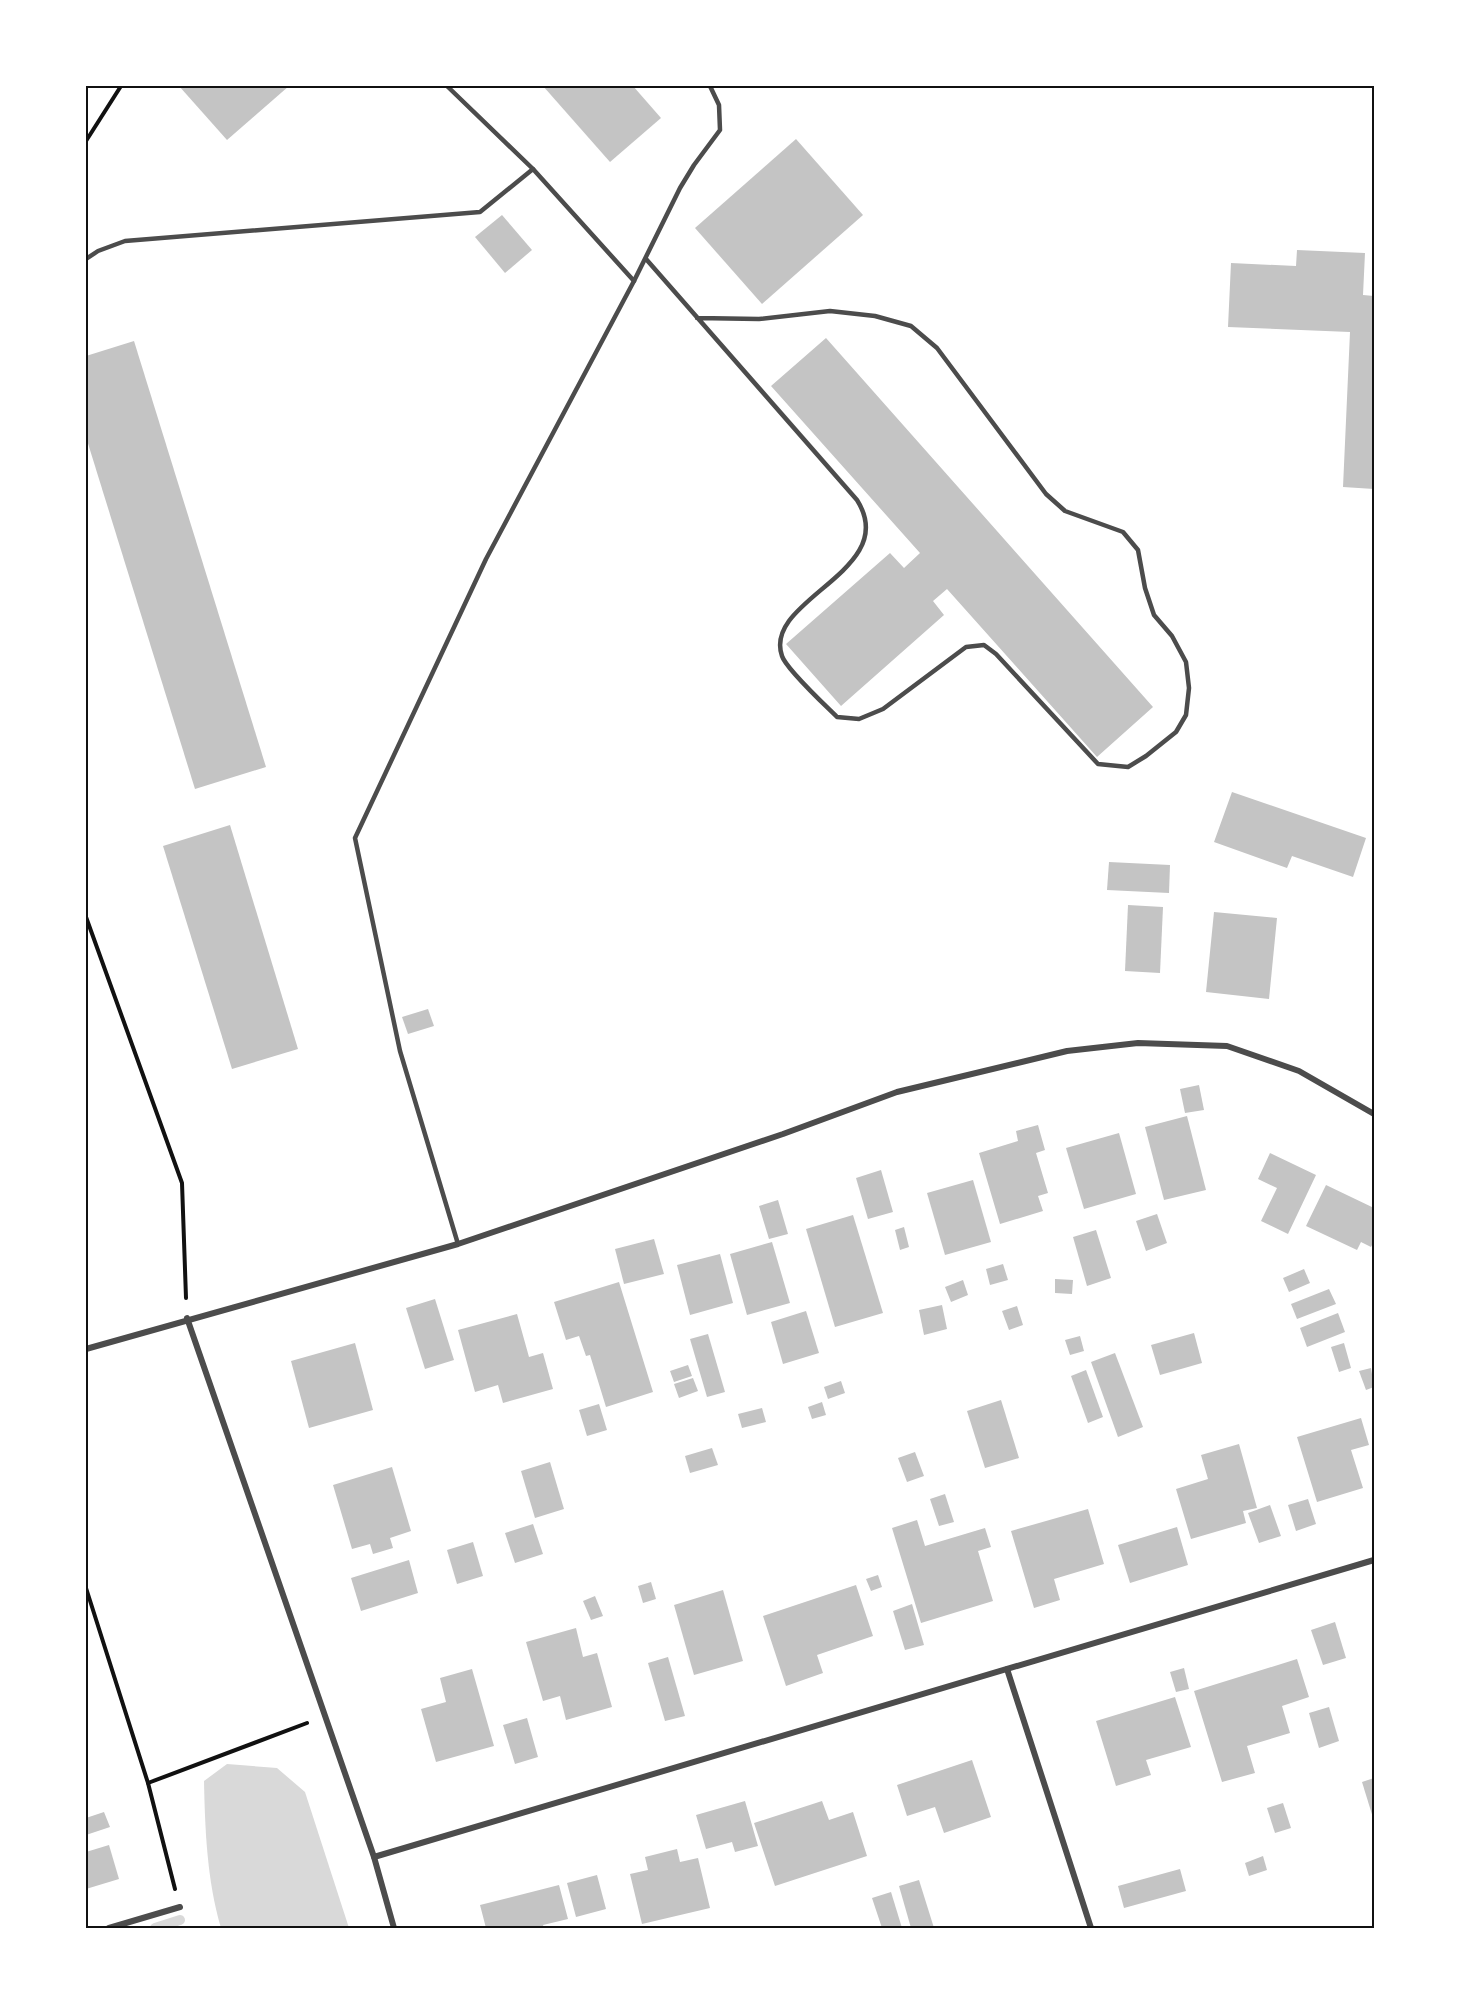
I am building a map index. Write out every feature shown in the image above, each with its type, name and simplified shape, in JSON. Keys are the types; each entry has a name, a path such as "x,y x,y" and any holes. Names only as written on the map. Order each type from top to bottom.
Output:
{"street":[{"path":"86,1349 187,1318 458,1244 772,1138 897,1092 1067,1051 1138,1043 1227,1046 1299,1071 1374,1114"},
{"path":"187,1318 374,1857 394,1929"},
{"path":"374,1857 1374,1560"},
{"path":"1007,1669 1091,1929"},
{"path":"109,1929 180,1907"}],"lane":[{"path":"447,86 533,169 634,281"},
{"path":"458,1244 398,1044 355,838 486,559 694,165 720,130 719,105 710,86"},
{"path":"86,260 125,241 480,212 533,169"},
{"path":"646,259 697,318 857,500 865,513 867,532 860,552 787,623 778,640 782,658 837,717 859,719 883,708 966,647 984,645 996,654 1098,764 1128,767 1176,732 1186,715 1188,688 1186,662 1172,636 1154,615 1145,588 1138,550 1123,532 1065,511 1046,494 937,348 911,326 875,316 830,311 759,319 697,318"}],"path":[{"path":"86,141 121,86"},
{"path":"86,917 182,1183 187,1318"},
{"path":"86,1588 148,1784 180,1907"},
{"path":"148,1784 325,1716"}],"shaded area":[{"path":"227,1764 277,1768 305,1792 349,1928 221,1928 210,1874 204,1781"}],"building":[{"path":"179,86 289,86 227,140"},
{"path":"543,86 633,86 661,118 610,162"},
{"path":"796,139 863,215 762,304 695,228"},
{"path":"502,215 532,250 505,273 475,237"},
{"path":"1297,250 1365,253 1363,295 1374,296 1374,489 1343,487 1350,332 1228,327 1231,263 1296,266"},
{"path":"826,338 1153,707 1097,757 947,589 933,601 944,615 841,706 786,644 890,553 904,568 920,553 771,386"},
{"path":"134,341 266,767 195,789 86,437 86,356"},
{"path":"1232,792 1366,838 1353,877 1292,856 1287,868 1214,842"},
{"path":"230,825 298,1049 232,1069 163,846"},
{"path":"1109,862 1170,865 1169,893 1107,890"},
{"path":"1128,905 1163,907 1160,973 1125,971"},
{"path":"1214,912 1277,918 1269,999 1206,992"},
{"path":"428,1009 434,1026 408,1034 402,1017"},
{"path":"1199,1085 1204,1110 1185,1113 1180,1089"},
{"path":"1187,1116 1206,1190 1164,1200 1145,1127"},
{"path":"1038,1125 1045,1150 1036,1153 1048,1193 1038,1196 1043,1211 1000,1224 979,1153 1018,1141 1016,1131"},
{"path":"1119,1133 1136,1194 1084,1209 1066,1148"},
{"path":"1270,1153 1316,1175 1288,1234 1261,1221 1277,1188 1258,1179"},
{"path":"881,1170 893,1212 868,1219 856,1178"},
{"path":"973,1180 991,1242 945,1255 927,1193"},
{"path":"1326,1185 1374,1208 1374,1241 1371,1247 1361,1242 1357,1250 1306,1226"},
{"path":"778,1200 788,1234 769,1239 759,1206"},
{"path":"1157,1214 1167,1243 1146,1251 1136,1221"},
{"path":"853,1215 883,1313 835,1327 806,1229"},
{"path":"904,1227 909,1247 900,1250 895,1230"},
{"path":"1096,1230 1111,1278 1087,1286 1073,1237"},
{"path":"654,1239 664,1274 624,1284 615,1249"},
{"path":"772,1242 790,1303 747,1315 730,1254"},
{"path":"720,1254 733,1303 690,1315 677,1265"},
{"path":"1003,1264 1008,1280 990,1285 986,1269"},
{"path":"1304,1269 1310,1283 1289,1292 1283,1278"},
{"path":"1055,1279 1073,1280 1072,1294 1055,1293"},
{"path":"963,1280 968,1295 951,1302 945,1287"},
{"path":"619,1282 653,1392 606,1407 590,1355 586,1356 579,1336 566,1340 554,1302"},
{"path":"1329,1289 1336,1304 1297,1319 1291,1304"},
{"path":"435,1299 454,1360 425,1369 406,1308"},
{"path":"942,1305 947,1329 924,1335 919,1310"},
{"path":"1017,1306 1023,1325 1009,1330 1002,1311"},
{"path":"806,1311 819,1353 783,1364 771,1322"},
{"path":"1338,1313 1345,1332 1307,1347 1300,1328"},
{"path":"517,1314 529,1357 543,1353 553,1389 503,1403 498,1385 475,1392 458,1330"},
{"path":"1194,1333 1202,1363 1160,1375 1151,1345"},
{"path":"708,1334 725,1392 707,1397 690,1339"},
{"path":"1080,1336 1084,1351 1070,1355 1065,1340"},
{"path":"355,1343 373,1410 309,1428 291,1361"},
{"path":"1344,1343 1351,1368 1339,1372 1331,1347"},
{"path":"1115,1353 1143,1427 1118,1437 1091,1362"},
{"path":"688,1365 692,1376 674,1382 670,1371"},
{"path":"1371,1368 1374,1387 1366,1390 1359,1371"},
{"path":"1086,1370 1103,1417 1088,1423 1071,1376"},
{"path":"693,1378 698,1391 679,1398 674,1384"},
{"path":"841,1381 845,1393 828,1399 824,1387"},
{"path":"1001,1400 1019,1458 985,1468 967,1411"},
{"path":"822,1402 826,1415 812,1419 808,1407"},
{"path":"599,1404 607,1430 587,1436 579,1410"},
{"path":"762,1408 766,1422 742,1428 738,1414"},
{"path":"1361,1418 1369,1445 1351,1450 1363,1488 1317,1502 1297,1437"},
{"path":"1239,1444 1257,1508 1243,1511 1246,1523 1191,1539 1176,1489 1208,1479 1201,1455"},
{"path":"712,1448 718,1465 690,1473 685,1456"},
{"path":"915,1452 924,1476 907,1482 898,1458"},
{"path":"550,1462 564,1509 535,1518 521,1471"},
{"path":"392,1467 411,1531 390,1538 393,1548 373,1554 370,1544 352,1549 333,1485"},
{"path":"945,1494 954,1522 939,1526 930,1499"},
{"path":"1308,1499 1316,1524 1296,1531 1288,1505"},
{"path":"1270,1505 1281,1536 1259,1543 1248,1513"},
{"path":"1088,1509 1104,1564 1054,1579 1060,1600 1034,1608 1011,1531"},
{"path":"917,1520 925,1546 985,1528 991,1547 978,1551 993,1601 921,1623 892,1528"},
{"path":"533,1524 543,1554 515,1563 505,1533"},
{"path":"1177,1527 1188,1565 1130,1583 1118,1545"},
{"path":"473,1542 483,1576 457,1584 447,1550"},
{"path":"409,1560 418,1593 361,1611 351,1578"},
{"path":"878,1575 882,1587 871,1591 866,1579"},
{"path":"651,1582 656,1599 643,1603 638,1586"},
{"path":"856,1585 873,1636 817,1655 823,1673 786,1686 763,1616"},
{"path":"723,1590 743,1661 694,1675 674,1605"},
{"path":"595,1596 603,1616 591,1620 583,1601"},
{"path":"912,1604 924,1645 905,1650 893,1611"},
{"path":"1335,1622 1346,1658 1323,1665 1311,1630"},
{"path":"576,1628 583,1657 597,1653 612,1707 566,1720 560,1696 543,1701 526,1642"},
{"path":"668,1657 685,1716 665,1721 648,1663"},
{"path":"1297,1659 1309,1697 1282,1706 1290,1733 1247,1746 1255,1773 1222,1782 1194,1691"},
{"path":"1184,1668 1189,1689 1176,1692 1170,1672"},
{"path":"472,1669 494,1746 436,1762 421,1709 446,1702 440,1678"},
{"path":"1175,1697 1191,1747 1146,1760 1151,1775 1116,1786 1096,1721"},
{"path":"1329,1707 1339,1741 1319,1748 1309,1713"},
{"path":"527,1718 538,1757 515,1764 503,1725"},
{"path":"972,1760 991,1817 944,1833 935,1807 907,1816 897,1785"},
{"path":"1374,1778 1374,1821 1362,1782"},
{"path":"745,1801 758,1846 735,1852 732,1842 706,1849 696,1815"},
{"path":"822,1801 829,1820 853,1812 867,1856 775,1886 754,1823"},
{"path":"1283,1803 1291,1828 1275,1833 1267,1808"},
{"path":"104,1812 110,1827 86,1835 86,1818"},
{"path":"109,1845 119,1879 86,1889 86,1852"},
{"path":"677,1849 680,1862 698,1858 710,1908 642,1924 630,1874 648,1870 645,1857"},
{"path":"1263,1856 1267,1870 1249,1876 1245,1863"},
{"path":"1180,1869 1186,1891 1124,1908 1118,1886"},
{"path":"597,1875 606,1909 576,1917 567,1883"},
{"path":"919,1880 934,1928 911,1928 899,1886"},
{"path":"559,1885 568,1919 543,1925 544,1928 486,1928 480,1905"},
{"path":"891,1892 902,1928 882,1928 872,1898"}],"waterway":[{"path":"155,1928 180,1920"}]}
